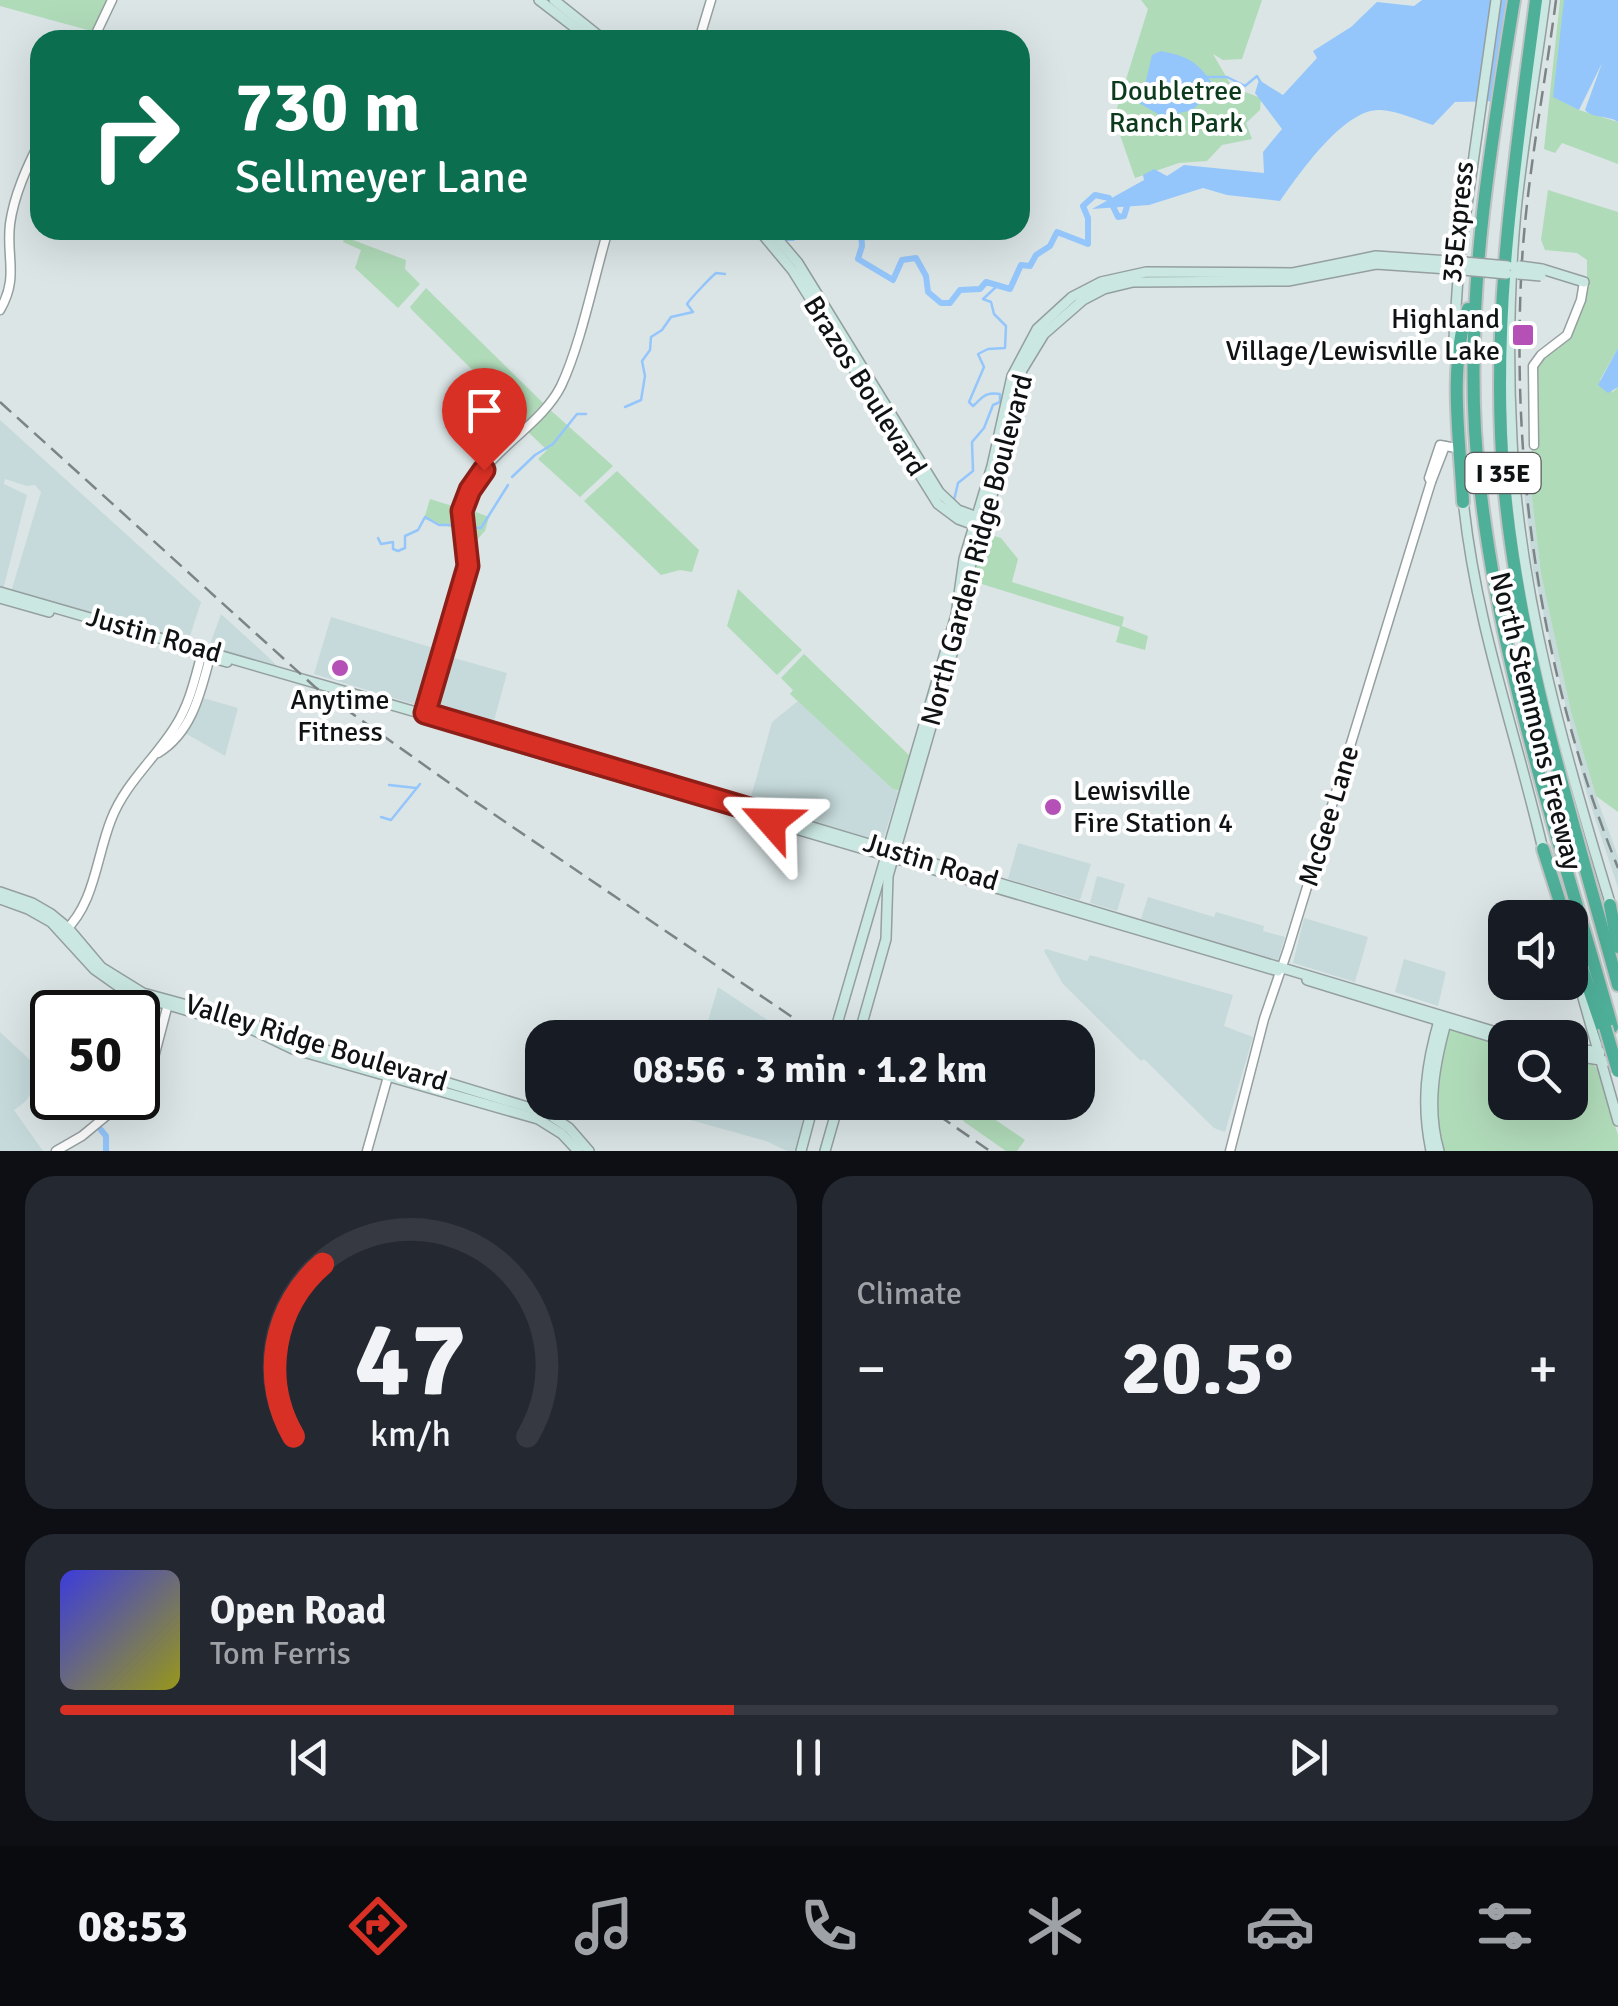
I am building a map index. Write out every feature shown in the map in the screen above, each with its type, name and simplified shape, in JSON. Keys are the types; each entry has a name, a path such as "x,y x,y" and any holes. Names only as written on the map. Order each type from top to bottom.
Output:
{"highway":[{"path":"1491,121 1511,0"},
{"path":"1537,60 1541,0"},
{"name":"North Stemmons Freeway","path":"1541,0 1504,251 1500,382 1503,469 1511,544 1544,702 1618,984"},
{"name":"North Stemmons Freeway","path":"1491,121 1471,250 1469,450 1492,601 1514,704 1618,1074"},
{"name":"35Express","path":"1491,121 1478,252 1474,388 1483,507 1512,665 1609,1041"},
{"path":"1464,502 1458,392 1462,326 1468,309"},
{"path":"1544,702 1568,750"},
{"path":"1542,850 1557,900"},
{"path":"1610,904 1618,946"},
{"path":"1588,983 1609,1041"}],"main road":[{"path":"539,0 578,30"},
{"path":"554,0 592,30"},
{"name":"North Stemmons Freeway","path":"1496,0 1462,244 1447,446 1464,502 1474,585 1489,654 1542,850"},
{"name":"North Stemmons Freeway","path":"1537,60 1516,214 1510,381 1518,506 1529,585 1568,750 1618,928"},
{"name":"Brazos Boulevard","path":"766,240 793,272 940,492 958,510 980,522"},
{"name":"Brazos Boulevard","path":"779,240 794,257 869,386"},
{"path":"1441,265 1455,256 1462,244"},
{"name":"North Garden Ridge Boulevard","path":"913,781 963,616 967,581 1016,363 1044,322 1085,290 1114,278 1146,272 1293,273 1376,256 1460,269 1542,273 1584,282"},
{"path":"1441,265 1460,269"},
{"name":"Justin Road","path":"0,595 484,731 964,877 1281,968 1488,1035"},
{"name":"Justin Road","path":"424,716 459,730 875,846 890,854"},
{"path":"459,730 484,731"},
{"path":"863,1020 887,927 886,887 893,830 913,781"},
{"path":"838,1020 913,781"},
{"path":"875,846 886,841 893,830"},
{"name":"Valley Ridge Boulevard","path":"0,896 39,906 112,976 143,993 249,1022 295,1042 538,1120 562,1134 578,1151"},
{"path":"866,924 887,927"},
{"name":"North Stemmons Freeway","path":"1588,993 1609,1041 1609,1092 1618,1121"},
{"path":"1431,1151 1424,1112 1444,1019"},
{"name":"Justin Road","path":"1444,1019 1488,1031"},
{"path":"1609,1041 1618,1062"},
{"name":"Valley Ridge Boulevard","path":"389,1073 419,1074 547,1113 578,1137 589,1151"},
{"path":"1609,1092 1618,1074"},
{"path":"1429,1078 1438,1151"},
{"path":"801,1151 809,1120"},
{"path":"825,1151 834,1120"}],"street":[{"path":"98,30 112,0"},
{"path":"703,30 712,0"},
{"path":"0,310 12,282 12,212 30,160"},
{"path":"424,716 468,566 461,521 467,496 484,470 548,404 563,382 605,240"},
{"path":"1534,445 1533,366 1568,335 1584,282"},
{"name":"McGee Lane","path":"1230,1151 1242,1096 1281,968 1431,482 1447,446"},
{"path":"66,930 84,908 113,815 194,699 206,653"},
{"path":"160,1036 169,1003"},
{"path":"367,1151 389,1073"},
{"path":"56,1151 101,1120"}],"shaded area":[{"path":"0,420 201,602 188,642 11,592 41,492 35,485 5,479 4,484 27,495 3,590 0,589"},
{"path":"1528,465 1541,574 1571,712 1618,856 1618,888 1586,791 1533,570 1521,466"},
{"path":"221,614 265,654 279,668 209,647"},
{"path":"331,617 440,650 423,707 314,674"},
{"path":"447,656 507,673 492,728 432,710"},
{"path":"203,698 238,708 225,756 185,733"},
{"path":"798,701 898,792 884,837 876,842 749,804 772,722"},
{"path":"1018,843 1091,864 1080,900 1008,879"},
{"path":"1097,876 1125,884 1117,911 1090,903"},
{"path":"1148,897 1214,917 1216,912 1264,926 1263,931 1285,937 1278,960 1141,919"},
{"path":"1304,918 1368,937 1355,982 1293,963"},
{"path":"1046,949 1087,961 1090,955 1233,995 1224,1026 1253,1037 1225,1132 1214,1128 1063,984"},
{"path":"1404,959 1446,972 1438,1006 1395,992"},
{"path":"718,987 768,1020 708,1020"},
{"path":"0,1032 30,1060 30,1095 14,1110 43,1151 0,1151"},
{"path":"691,1120 807,1120 798,1151 787,1151 766,1141"}],"green space":[{"path":"0,0 110,0 96,30 0,6"},
{"name":"Doubletree Ranch Park","path":"1141,0 1262,0 1242,59 1223,60 1213,54 1232,87 1261,98 1260,110 1246,123 1252,139 1222,145 1207,161 1179,163 1135,178 1114,118 1148,9"},
{"path":"1560,0 1564,0 1562,101 1618,122 1618,164 1562,143 1555,153 1544,149"},
{"path":"1548,190 1618,212 1618,348 1600,380 1613,392 1618,387 1618,812 1596,796 1571,712 1541,574 1528,465 1536,438 1537,368 1545,355 1572,332 1587,288 1587,260 1577,253 1545,250 1541,240"},
{"path":"353,240 406,260 405,269 420,284 398,308 355,268 361,250 343,242"},
{"path":"426,288 543,403 525,422 412,310 410,307"},
{"path":"547,407 613,466 580,497 538,459 547,450 526,430"},
{"path":"617,471 699,550 692,572 680,570 661,575 584,501"},
{"path":"430,499 459,508 456,529 424,519"},
{"path":"468,509 489,517 485,531 472,545 465,527"},
{"path":"985,533 1001,538 1018,559 1012,582 1124,617 1122,626 1148,636 1145,650 1116,642 1120,627 972,581"},
{"path":"738,589 802,650 777,675 727,626"},
{"path":"804,654 911,757 900,791 893,789 790,694 793,690 781,678"},
{"path":"1451,1028 1488,1039 1488,1120 1588,1120 1588,1063 1593,1064 1618,1135 1618,1151 1441,1151 1435,1118 1440,1078 1436,1075"},
{"path":"996,1120 1025,1140 1017,1151 1006,1151 963,1121"}],"water":[{"path":"1422,0 1518,0 1506,101 1455,102 1433,125 1387,111 1367,112 1324,144 1280,201 1203,188 1149,205 1092,209 1144,180 1143,175 1154,169 1167,176 1184,165 1264,173 1263,152 1282,129 1255,93 1259,80 1283,95 1317,58 1313,51 1351,27 1377,2 1414,6"},
{"path":"1564,0 1618,0 1618,122 1585,110 1602,63 1579,110 1553,97"},
{"path":"1161,51 1193,62 1216,89 1192,110 1163,117 1134,100 1144,89 1152,55"},
{"path":"1618,348 1618,387 1608,393 1598,385"}],"waterway":[{"path":"1207,77 1227,77 1245,86 1257,76 1261,83"},
{"path":"862,240 858,259 893,280 902,260 916,258 926,276 928,292 941,303 950,303 960,290 980,289 986,282 1010,289 1021,265 1030,266 1036,255 1050,246 1057,232 1088,244 1088,218 1083,206 1095,195 1109,198 1118,217 1124,216 1129,200"},
{"path":"625,407 641,400 645,376 642,361 650,350 651,337 671,317 693,312 689,301 716,273 725,274"},
{"path":"954,500 958,483 973,471 972,442 984,428 993,405 1000,402 1000,394 985,396 973,406 969,402 984,367 978,354 1005,348 1006,326 994,314 991,302 983,299 996,287"},
{"path":"512,477 553,444 577,414 586,414"},
{"path":"466,527 481,528 508,485"},
{"path":"378,538 381,544 393,542 393,549 398,551 405,548 405,536 418,530 425,517 439,525 453,525"},
{"path":"381,817 391,820 420,784"},
{"path":"389,785 416,788"},
{"path":"101,1130 106,1136 106,1151"}],"railway":[{"path":"1556,0 1523,244 1522,430 1528,505 1552,653 1592,797 1618,868"},
{"path":"0,402 315,687 473,800 797,1020"},
{"path":"945,1120 990,1151"}],"place":[{"name":"Highland Village/Lewisville Lake","path":"1523,335"},
{"name":"Anytime Fitness","path":"340,668"},
{"name":"Lewisville Fire Station 4","path":"1053,807"}],"route":[{"path":"484,470 462,511 468,566 425,713 773,816 771,822"}]}
